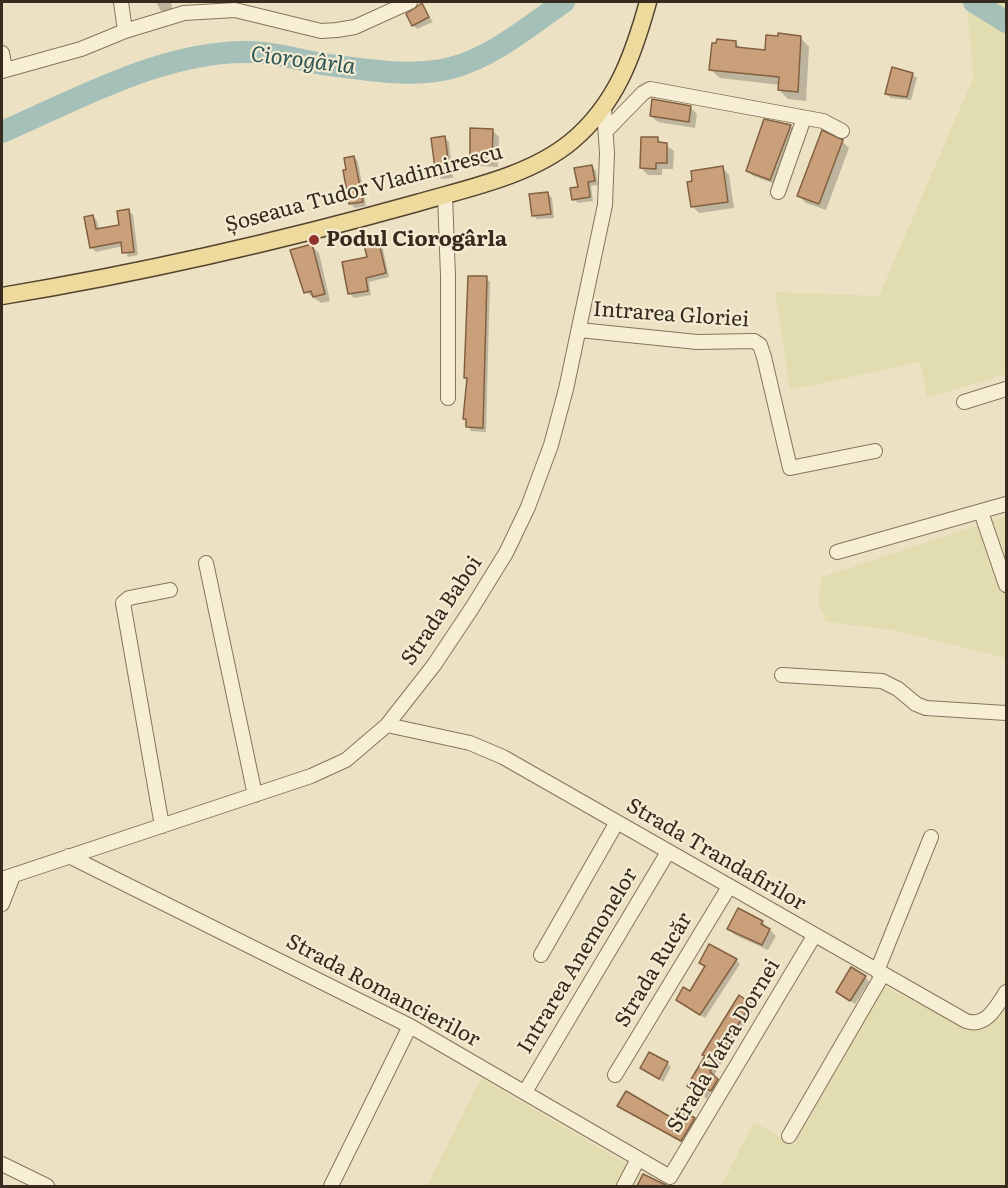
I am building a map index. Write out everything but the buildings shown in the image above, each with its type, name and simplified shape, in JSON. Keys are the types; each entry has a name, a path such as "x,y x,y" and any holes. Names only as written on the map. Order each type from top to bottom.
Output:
{"main road":[{"name":"Șoseaua Tudor Vladimirescu","path":"2,296 217,253 445,195 504,176 550,156 569,143 604,109 624,77 638,40 648,2"}],"street":[{"path":"121,2 125,31"},
{"path":"2,53 3,70 81,49 125,31 184,13 212,10 235,10 321,31 336,30 355,27 410,2"},
{"path":"606,131 643,93 650,89 804,118 831,124 842,131"},
{"name":"Strada Baboi","path":"7,877 255,795 346,760 387,725 434,664 506,553 528,507 550,445 579,330 605,205 604,109"},
{"path":"778,192 804,118"},
{"path":"445,195 448,276 448,398"},
{"name":"Intrarea Gloriei","path":"579,330 698,342 754,341 762,349 789,468 875,451"},
{"path":"964,402 1006,389"},
{"path":"837,552 1006,504"},
{"path":"981,512 1006,585"},
{"path":"206,563 255,795"},
{"path":"162,826 123,603 129,598 170,590"},
{"path":"782,675 882,681 898,689 916,704 926,708 1006,713"},
{"name":"Strada Trandafirilor","path":"387,725 470,743 503,757 970,1023 989,1017 1006,992"},
{"path":"541,955 617,822"},
{"path":"789,1136 880,973 931,837"},
{"name":"Intrarea Anemonelor","path":"525,1092 668,852"},
{"name":"Strada Romancierilor","path":"69,856 410,1026 670,1177"},
{"path":"2,904 7,877"},
{"name":"Strada Rucăr","path":"615,1075 729,887"},
{"name":"Strada Vatra Dornei","path":"670,1177 814,936"},
{"path":"332,1186 410,1026"},
{"path":"624,1186 638,1159"},
{"path":"2,1164 47,1186"}],"shaded area":[{"path":"967,2 1006,2 1006,374 927,398 920,362 790,390 775,292 879,296 973,78"},
{"path":"1006,516 1006,658 894,630 826,622 818,601 822,577"},
{"path":"1006,979 1006,1186 721,1186 754,1122 794,1145 884,986 972,1031"},
{"path":"481,1078 664,1186 427,1186"}],"waterway":[{"name":"Ciorogârla","path":"2,132 124,78 156,67 220,53 263,53 326,65 394,72 423,72 451,68 496,49 564,2"},
{"name":"Ciorogârla","path":"974,2 1006,22"}],"place":[{"name":"Podul Ciorogârla","path":"314,240"}]}
